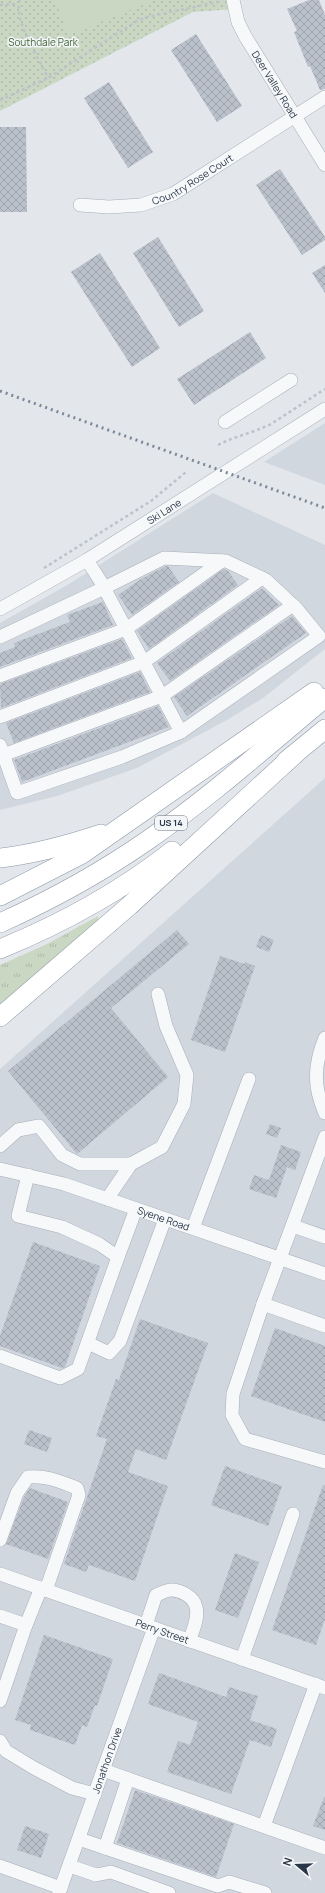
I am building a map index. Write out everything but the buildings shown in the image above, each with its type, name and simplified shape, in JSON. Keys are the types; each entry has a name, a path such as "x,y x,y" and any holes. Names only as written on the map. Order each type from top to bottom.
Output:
{"highway":[{"name":"US 14","path":"0,896 82,854 122,828 325,685"},
{"name":"US 14","path":"0,923 28,910 92,875 148,840 325,698"},
{"name":"US 14","path":"0,949 31,936 98,902 149,869 325,729"},
{"path":"0,1017 129,906 295,754"},
{"path":"0,858 65,846 122,828"}],"street":[{"name":"Deer Valley Road","path":"233,0 238,22 245,36 293,116 325,165"},
{"name":"Country Rose Court","path":"80,205 141,205 173,194 325,96"},
{"path":"225,422 291,380"},
{"name":"Ski Lane","path":"0,609 88,560 325,409"},
{"path":"0,637 164,558 226,561 262,578 293,604 319,636 181,732 122,757 17,793 4,768 2,750 162,696 293,604"},
{"path":"88,560 181,732"},
{"path":"0,676 126,629 222,561"},
{"path":"0,717 144,662 262,578"},
{"path":"107,1199 131,1164 162,1147 184,1104 187,1075 166,1026 158,994"},
{"path":"325,1038 315,1073 319,1100 325,1113"},
{"path":"193,1228 249,1079"},
{"path":"0,1146 18,1130 39,1126 62,1155 80,1164 131,1164"},
{"path":"325,1137 263,1304 233,1394 232,1415 245,1439 325,1462"},
{"name":"Syene Road","path":"0,1169 64,1184 325,1274"},
{"path":"28,1175 18,1216 62,1227 99,1244 118,1257"},
{"path":"0,1356 60,1378 78,1369 136,1209"},
{"path":"88,1342 108,1353 120,1341 165,1218"},
{"path":"293,1226 325,1237"},
{"path":"263,1304 325,1326"},
{"path":"0,1540 17,1493 28,1477 39,1476 55,1479 77,1488 79,1495 43,1589 26,1625 0,1701"},
{"path":"242,1659 294,1514"},
{"name":"Perry Street","path":"0,1574 320,1686"},
{"path":"150,1627 156,1595 170,1590 183,1593 193,1600 197,1608 196,1620 189,1641"},
{"path":"0,1616 26,1625"},
{"name":"Jonathon Drive","path":"60,1891 95,1794 150,1627"},
{"path":"264,1826 320,1686"},
{"path":"0,1741 6,1751 34,1768 72,1788 95,1794"},
{"path":"103,1770 325,1848"},
{"path":"105,1848 128,1779"},
{"path":"79,1839 218,1886 229,1882 265,1893"},
{"path":"0,1866 60,1891"},
{"path":"70,1866 96,1875 111,1872 169,1893"}],"path":[{"path":"20,0 18,4 25,32 48,78"},
{"path":"0,100 48,78 137,21 147,17 216,2"},
{"path":"0,5 18,4"},
{"path":"218,446 235,436 261,429 271,424 325,389"},
{"path":"38,571 151,501 186,472"}],"shaded area":[{"path":"325,423 325,485 264,462"},
{"path":"213,493 325,545 325,649 263,698 227,720 137,768 57,796 0,810 0,623 69,584"},
{"path":"325,778 325,1893 0,1893 0,1069"}],"green space":[{"name":"Southdale Park","path":"0,0 233,0 234,9 193,12 0,111"},
{"path":"55,0 155,0 69,35"},
{"path":"98,916 98,922 0,1007 0,965 47,944"}],"railway":[{"path":"0,391 325,508"}]}
